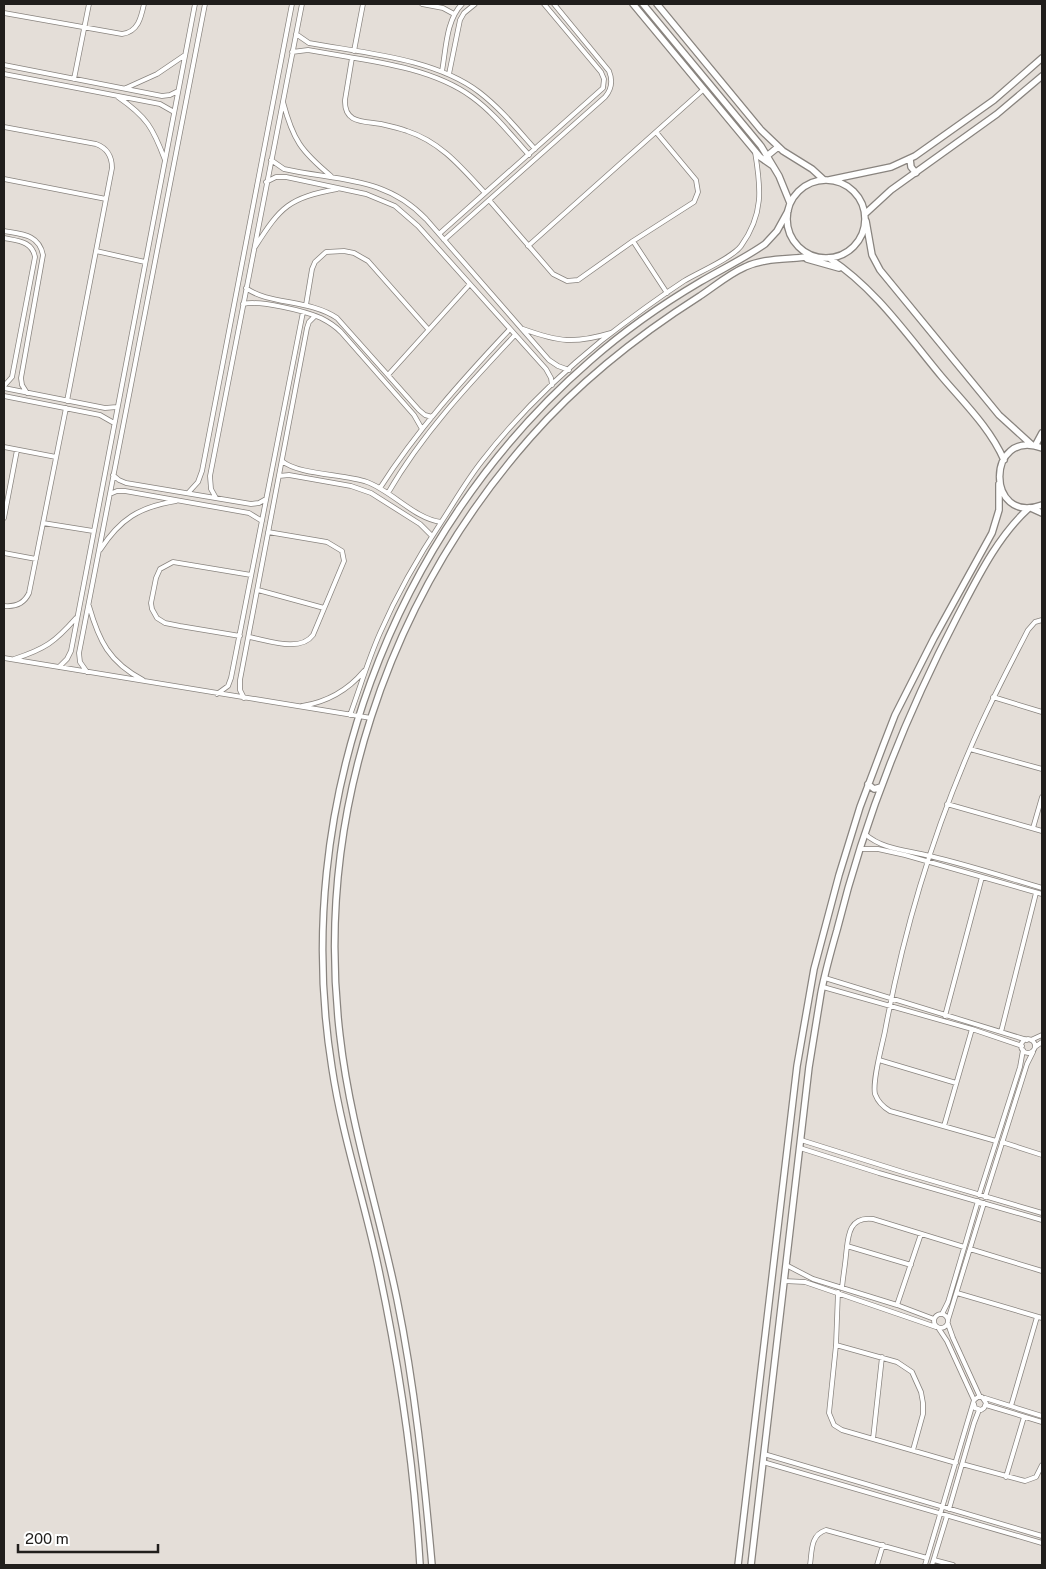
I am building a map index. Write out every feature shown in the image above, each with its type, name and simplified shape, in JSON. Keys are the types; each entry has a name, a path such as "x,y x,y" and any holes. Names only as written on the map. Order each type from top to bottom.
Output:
{"street":[{"path":"74,79 89,4"},
{"path":"4,13 116,34 130,33 137,26 144,4"},
{"path":"59,667 65,662 70,653 195,4"},
{"path":"87,672 81,665 79,655 205,4"},
{"path":"216,498 204,484 202,471 292,4"},
{"path":"188,493 204,484 210,476 302,4"},
{"path":"354,51 363,4"},
{"path":"425,4 443,8 454,14"},
{"path":"442,71 451,22 454,14 462,4"},
{"path":"449,74 460,20 464,13 475,4"},
{"path":"439,234 600,92 604,86 602,74 544,4"},
{"path":"444,240 605,97 610,88 612,81 609,71 554,4"},
{"path":"633,4 755,152 765,162 773,166"},
{"path":"643,4 767,156 790,203"},
{"path":"657,4 761,130 778,147 826,180 837,181 851,188 861,199 866,214 872,255 880,270 999,415 1033,446"},
{"path":"296,34 305,41 415,63 449,74 471,87 494,105 535,149"},
{"path":"304,50 305,41"},
{"path":"292,52 304,50 352,58 423,72 442,80 467,93 489,111 529,155"},
{"path":"586,55 592,50"},
{"path":"125,88 157,74 185,55"},
{"path":"352,58 344,103 349,115 360,122 409,131 433,142 454,160 485,193"},
{"path":"420,1565 410,1457 393,1346 378,1264 335,1089 322,988 322,931 328,852 335,806 358,716 397,615 453,517 492,462 544,405 588,362 651,313 760,248 770,240 780,226 790,203 804,187 810,183 890,167 910,159 994,100 1042,58"},
{"path":"4,65 165,96 178,91"},
{"path":"4,74 162,105 174,112"},
{"path":"866,214 891,190 998,114 1042,76"},
{"path":"467,93 471,87"},
{"path":"528,246 704,89"},
{"path":"117,96 132,106 145,119 155,135 165,160"},
{"path":"162,105 165,96"},
{"path":"283,100 292,132 299,145 312,160 332,177"},
{"path":"567,121 572,127"},
{"path":"4,127 102,146 109,153 112,164 67,401"},
{"path":"489,200 553,274 570,282 581,278 632,240 689,207 698,196 698,188 694,176 656,132"},
{"path":"767,156 778,147"},
{"path":"350,715 380,633 392,608 432,536 470,477 491,450 552,385 613,332 667,293 708,267 730,256 738,249 746,237 759,204 760,181 755,152"},
{"path":"910,159 911,167 916,172"},
{"path":"271,160 284,169 370,184 393,193 414,208 439,234 520,328 553,363 569,370"},
{"path":"282,177 281,172 284,169"},
{"path":"266,182 272,178 282,177 341,188 381,199 401,211 413,221 546,369 551,378 552,385"},
{"path":"504,177 509,182"},
{"path":"4,179 106,199"},
{"path":"254,249 272,221 289,205 312,194 341,188"},
{"path":"464,211 470,217"},
{"path":"788,211 790,235 800,248 813,256"},
{"path":"432,1565 422,1456 410,1369 385,1244 352,1113 337,1014 335,952 338,879 346,818 359,756 371,718 400,637 436,567 477,504 518,452 574,391 606,363 661,321 746,266 764,261 813,256 829,258 843,255 855,246 863,235 866,221"},
{"path":"4,230 32,238 40,245 43,255 21,378 22,385 27,393"},
{"path":"4,238 26,243 32,249 35,257 12,377 4,387 102,408 117,408"},
{"path":"632,240 667,293"},
{"path":"96,251 145,262"},
{"path":"306,305 312,269 317,259 330,251 344,251 354,253 368,261 428,329"},
{"path":"730,256 734,262"},
{"path":"798,258 848,271"},
{"path":"829,258 868,288 889,312 973,413 992,438 1004,460"},
{"path":"719,271 724,280"},
{"path":"388,375 470,284"},
{"path":"246,288 259,295 324,310 337,318 422,413 432,417"},
{"path":"243,304 259,303 303,312 331,324 417,419 422,429"},
{"path":"217,694 228,686 231,678 303,312"},
{"path":"244,698 240,690 240,680 307,328 309,322 315,316"},
{"path":"520,328 545,337 568,341 584,340 613,332"},
{"path":"380,488 422,429 464,378 510,329"},
{"path":"388,493 415,452 445,413 515,335"},
{"path":"224,359 232,361"},
{"path":"546,369 551,368 553,363"},
{"path":"12,377 16,380 21,378"},
{"path":"4,396 100,415 114,423"},
{"path":"4,606 15,606 26,599 30,590 66,408"},
{"path":"100,415 102,408"},
{"path":"417,419 422,413"},
{"path":"1033,446 1042,433"},
{"path":"738,1565 797,1066 809,991 839,875 868,784 899,707 967,576 992,533 1000,502 999,471 1004,460 1016,449 1033,446 1042,448"},
{"path":"4,447 56,457"},
{"path":"4,518 16,450"},
{"path":"282,461 294,468 354,479 380,488 429,519 441,522"},
{"path":"113,475 123,482 254,504 266,499"},
{"path":"279,476 293,475 364,490 424,526 432,536"},
{"path":"121,491 120,486 123,482"},
{"path":"999,484 1004,495 1013,503 1042,513"},
{"path":"110,494 121,491 179,500 252,514 262,521"},
{"path":"98,552 114,530 127,518 151,506 179,500"},
{"path":"252,514 254,504"},
{"path":"751,1565 810,1067 823,987 846,892 881,787 906,722 921,690 977,582 1002,539 1010,527 1030,508 1042,505"},
{"path":"424,526 428,525 429,519"},
{"path":"43,522 93,531"},
{"path":"249,637 293,645 302,644 313,635 344,562 342,551 339,547 327,542 268,532"},
{"path":"992,533 1002,539"},
{"path":"4,553 36,559"},
{"path":"240,636 165,623 155,615 151,599 158,572 173,562 251,575"},
{"path":"967,576 977,582"},
{"path":"258,590 324,608"},
{"path":"89,603 98,634 110,655 129,671 148,682"},
{"path":"12,659 47,646 77,616"},
{"path":"1042,620 1035,622 1028,630 993,697 947,804 907,930 889,1006 875,1092 881,1105 890,1111 1003,1140 1042,1155"},
{"path":"70,653 74,656 79,655"},
{"path":"4,658 371,718"},
{"path":"297,707 317,703 335,695 352,684 366,670"},
{"path":"231,678 236,681 240,680"},
{"path":"993,697 1042,712"},
{"path":"970,749 1042,769"},
{"path":"347,754 359,756"},
{"path":"868,784 874,789 881,787"},
{"path":"1033,828 1042,798"},
{"path":"947,804 1042,831"},
{"path":"860,807 866,807 873,811"},
{"path":"865,834 874,841 895,849 930,855 1042,888"},
{"path":"860,850 878,849 928,861 1042,894"},
{"path":"945,1016 982,877"},
{"path":"1001,1032 1036,892"},
{"path":"825,978 1034,1043 1034,1049 1027,1064 985,1197"},
{"path":"823,987 972,1029 1022,1048 1027,1053 1042,1042"},
{"path":"944,1126 972,1029"},
{"path":"979,1195 1020,1067 1023,1042 1042,1035"},
{"path":"879,1060 956,1083"},
{"path":"801,1140 1042,1213"},
{"path":"800,1148 1042,1220"},
{"path":"904,1180 906,1173"},
{"path":"786,1264 808,1277 934,1318 942,1314 947,1305 978,1201"},
{"path":"784,1281 805,1282 938,1328 946,1327 984,1203"},
{"path":"842,1288 848,1235 853,1225 862,1219 867,1218 964,1247"},
{"path":"778,1228 784,1231 790,1230"},
{"path":"897,1305 921,1234"},
{"path":"847,1246 911,1265"},
{"path":"970,1249 1042,1271"},
{"path":"774,1254 781,1252 787,1254"},
{"path":"955,1277 961,1279"},
{"path":"838,1292 836,1345 829,1417 838,1428 956,1462"},
{"path":"957,1293 1040,1318 1010,1406"},
{"path":"875,1305 876,1299"},
{"path":"942,1314 946,1316 953,1338 986,1405 1042,1422"},
{"path":"934,1318 934,1323 947,1341 975,1408 979,1410"},
{"path":"836,1345 897,1362 910,1370 915,1376 921,1392 924,1409 913,1450"},
{"path":"873,1439 882,1357"},
{"path":"925,1565 974,1402 982,1397 1042,1416"},
{"path":"949,1509 979,1410 983,1409 986,1405"},
{"path":"1006,1477 1024,1416"},
{"path":"764,1454 1042,1536"},
{"path":"763,1462 1042,1543"},
{"path":"962,1464 1019,1481 1031,1480 1040,1472 1042,1465"},
{"path":"830,1482 832,1475"},
{"path":"871,1493 872,1487"},
{"path":"932,1565 947,1516"},
{"path":"993,1529 995,1522"},
{"path":"810,1565 814,1539 817,1534 826,1530 927,1558"},
{"path":"876,1565 883,1545"},
{"path":"934,1560 953,1565"}]}
